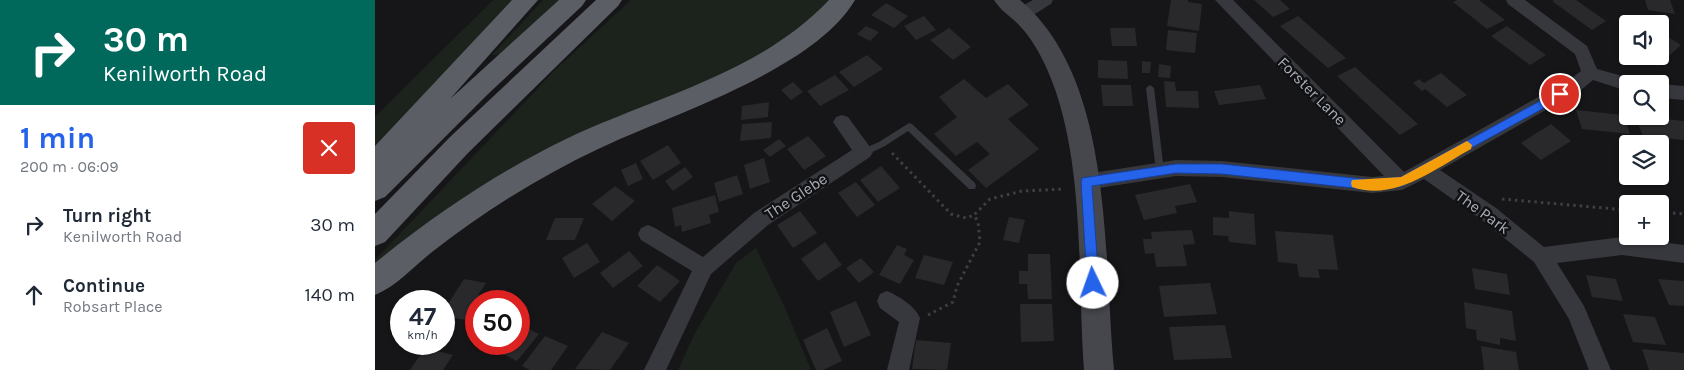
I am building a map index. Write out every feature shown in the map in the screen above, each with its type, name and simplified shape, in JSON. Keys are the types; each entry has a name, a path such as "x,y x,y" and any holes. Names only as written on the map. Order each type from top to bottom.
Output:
{"highway":[{"path":"375,164 526,0"},
{"path":"375,189 478,88 574,0"},
{"path":"375,233 473,131 610,0"},
{"path":"375,281 431,234 504,188 577,147 728,80 767,60 804,38 835,11 843,0"}],"main road":[{"path":"1013,7 1037,32 1058,66 1073,106 1087,185 1099,370"}],"street":[{"path":"1013,7 1045,0"},
{"name":"Forster Lane","path":"1223,0 1402,182"},
{"path":"1514,0 1581,50 1590,73"},
{"path":"1590,73 1619,82"},
{"path":"1087,185 1176,168 1222,169 1372,185 1402,182 1575,86 1590,73"},
{"path":"1669,92 1684,93"},
{"path":"842,122 864,152"},
{"name":"The Glebe","path":"655,370 704,268 761,219 864,152"},
{"name":"The Park","path":"1424,169 1489,214 1541,256 1577,313 1600,370"},
{"path":"648,234 704,268"},
{"path":"1541,256 1623,246 1684,254"},
{"path":"887,301 911,318 898,370"}],"lane":[{"path":"1150,88 1159,172"},
{"path":"864,152 882,144 909,126 972,186"}],"path":[{"path":"882,144 951,214 966,218 974,215 990,199 1022,190 1087,185"},
{"path":"1492,198 1619,209"},
{"path":"1669,213 1684,214"},
{"path":"911,318 922,318 953,302 957,286 980,242 978,222 974,215"}],"shaded area":[{"path":"493,0 519,0 375,153 375,117"},
{"path":"543,0 564,0 503,54 492,55"},
{"path":"631,0 833,0 785,44 723,75 606,125 375,274 375,260 556,69"},
{"path":"756,248 785,308 811,370 678,370 695,333 736,263"}],"building":[{"path":"1171,0 1188,0 1188,2 1202,4 1199,31 1167,26"},
{"path":"1254,0 1280,0 1290,9 1273,17"},
{"path":"1457,0 1479,0 1505,20 1487,29 1453,2"},
{"path":"1576,0 1606,21 1592,30 1552,1"},
{"path":"1645,0 1670,0 1675,14 1648,10"},
{"path":"886,3 908,16 894,28 871,15"},
{"path":"924,16 936,30 916,40 904,26"},
{"path":"1298,16 1346,58 1328,68 1280,26"},
{"path":"866,26 879,32 870,41 857,34"},
{"path":"1507,26 1546,55 1530,65 1491,36"},
{"path":"949,28 971,47 953,60 930,40"},
{"path":"1110,28 1135,28 1137,46 1112,46"},
{"path":"1168,30 1197,33 1195,53 1166,50"},
{"path":"1669,38 1681,45 1669,56"},
{"path":"867,55 883,69 854,87 839,72"},
{"path":"1098,60 1127,61 1128,79 1098,78"},
{"path":"1142,61 1151,62 1150,73 1142,73"},
{"path":"1159,64 1171,66 1170,78 1158,77"},
{"path":"1355,67 1418,124 1400,135 1337,76"},
{"path":"1441,73 1467,95 1447,107 1425,89 1422,91 1413,83 1419,79 1424,83"},
{"path":"835,75 849,90 820,106 807,91"},
{"path":"964,79 986,98 1008,84 1029,105 1008,119 1039,149 986,188 968,170 990,154 977,142 956,156 934,134 957,117 939,97"},
{"path":"1164,81 1175,82 1176,91 1198,91 1199,108 1166,107"},
{"path":"793,82 803,92 791,100 781,90"},
{"path":"1101,85 1131,85 1133,106 1103,106"},
{"path":"1260,85 1266,99 1219,105 1214,91"},
{"path":"769,102 768,117 741,120 742,106"},
{"path":"1576,110 1619,115 1619,125 1627,125 1630,134 1582,129"},
{"path":"1669,119 1684,121 1684,140 1669,139 1669,135 1643,135 1639,125 1669,125"},
{"path":"772,122 771,138 740,141 742,124"},
{"path":"1551,124 1571,141 1541,160 1521,143"},
{"path":"808,136 826,156 804,170 787,149"},
{"path":"779,139 786,146 770,157 763,150"},
{"path":"668,145 681,163 653,180 640,161"},
{"path":"764,158 770,182 750,189 744,165"},
{"path":"636,163 643,179 628,186 621,170"},
{"path":"881,166 900,188 878,202 860,180"},
{"path":"685,167 693,177 673,191 665,181"},
{"path":"737,175 743,194 719,202 714,183"},
{"path":"856,182 875,205 857,217 838,193"},
{"path":"1190,184 1197,202 1175,206 1177,213 1144,220 1135,195"},
{"path":"615,186 635,201 612,221 592,204"},
{"path":"715,195 719,212 709,215 711,223 682,232 681,225 675,227 672,208"},
{"path":"800,211 817,233 793,248 777,225"},
{"path":"1229,211 1254,214 1256,245 1229,242 1228,236 1213,235 1213,217 1229,218"},
{"path":"1009,217 1025,220 1019,243 1003,240"},
{"path":"555,218 584,218 575,240 546,240"},
{"path":"1192,230 1195,244 1183,245 1187,266 1156,267 1154,253 1145,254 1143,239 1152,239 1151,232"},
{"path":"1275,231 1333,235 1338,270 1318,269 1320,278 1299,277 1297,264 1278,262"},
{"path":"825,242 842,265 818,281 801,259"},
{"path":"587,243 600,262 574,278 562,258"},
{"path":"897,245 907,249 904,255 914,260 900,284 879,275"},
{"path":"629,251 643,266 613,288 600,273"},
{"path":"1028,254 1050,254 1052,299 1028,299 1027,284 1019,284 1019,271 1028,271"},
{"path":"924,255 953,262 944,285 915,278"},
{"path":"861,258 874,272 859,283 846,268"},
{"path":"657,265 680,281 660,302 637,286"},
{"path":"1472,268 1507,274 1510,295 1475,289"},
{"path":"1586,275 1616,279 1623,301 1592,297"},
{"path":"464,279 486,283 481,290 465,290 465,320 455,318 455,293"},
{"path":"1658,279 1684,281 1684,306 1669,305"},
{"path":"1210,283 1217,314 1164,317 1159,286"},
{"path":"856,301 871,335 844,347 830,312"},
{"path":"1464,302 1512,311 1516,341 1500,338 1500,345 1477,340 1476,330 1466,328"},
{"path":"1020,304 1052,304 1054,341 1021,342"},
{"path":"1623,314 1655,317 1666,345 1633,342"},
{"path":"1225,325 1232,358 1174,360 1169,327"},
{"path":"827,328 842,361 823,370 816,370 803,340"},
{"path":"530,330 539,334 530,345"},
{"path":"602,332 629,343 610,370 575,369"},
{"path":"545,336 568,346 551,370 530,370 522,366"},
{"path":"916,340 951,343 947,370 912,369"},
{"path":"1481,346 1516,352 1519,370 1484,370"},
{"path":"1642,349 1684,353 1684,370 1649,370"},
{"path":"420,355 453,355 443,370 410,370"},
{"path":"505,355 522,355 517,361"}],"slow traffic":[{"path":"1357,183 1372,185 1402,182 1467,145"}],"route":[{"path":"1093,283 1086,182 1176,168 1222,169 1372,185 1402,182 1560,94"}]}
